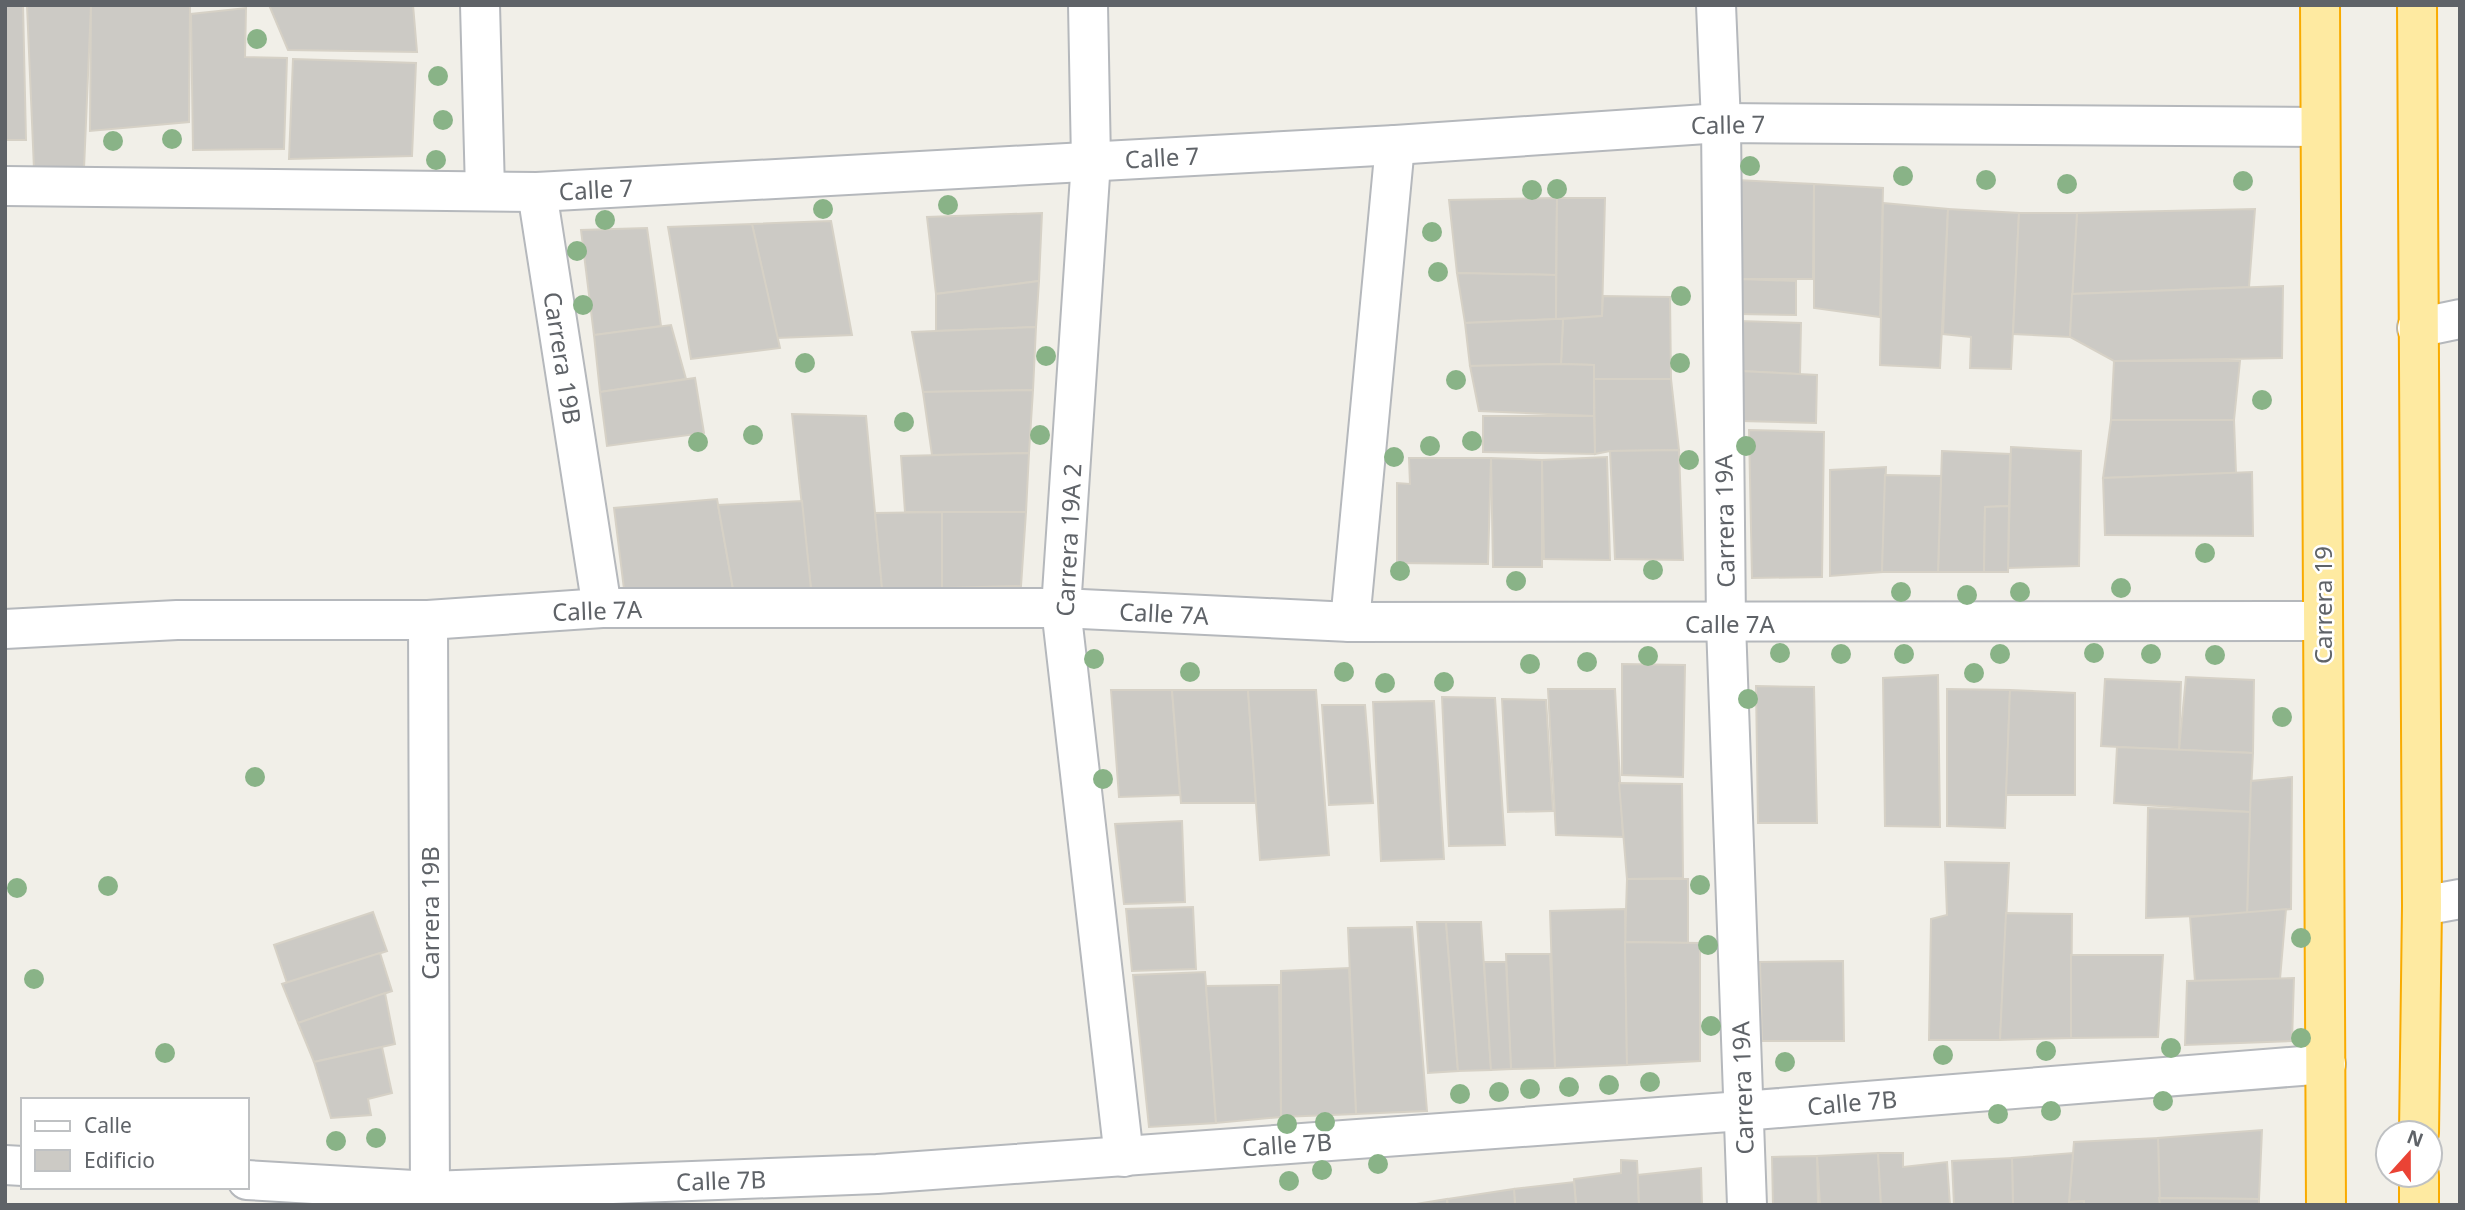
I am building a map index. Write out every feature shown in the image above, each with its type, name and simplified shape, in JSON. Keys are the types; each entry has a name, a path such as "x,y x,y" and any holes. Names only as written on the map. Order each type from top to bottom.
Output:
{"highway":[{"name":"Carrera 19","path":"2320,5 2326,1205"},
{"path":"2417,5 2422,906 2419,1119"}],"street":[{"path":"480,5 485,190"},
{"name":"Carrera 19A 2","path":"1088,5 1091,160 1061,608 1124,1157"},
{"name":"Carrera 19A","path":"1716,5 1721,123 1726,624 1747,1205"},
{"name":"Calle 7","path":"5,186 537,192 1395,145 1721,123 2320,127"},
{"path":"1350,622 1395,145"},
{"name":"Carrera 19B","path":"537,192 601,608"},
{"path":"2417,328 2460,319"},
{"name":"Calle 7A","path":"5,629 177,620 428,620 601,608 1061,608 1350,622 1726,624 2322,621"},
{"name":"Carrera 19B","path":"428,620 430,1198"},
{"path":"2422,906 2460,899"},
{"name":"Calle 7B","path":"248,1180 430,1198 877,1190 1124,1157 2326,1064"}],"building":[{"path":"5,5 23,5 26,140 5,140"},
{"path":"27,5 91,5 84,169 34,169"},
{"path":"91,5 190,5 189,122 90,131"},
{"path":"269,5 413,5 417,52 288,50"},
{"path":"246,8 245,57 287,58 284,149 193,150 191,14"},
{"path":"293,59 416,63 412,156 289,159"},
{"path":"1737,180 1814,184 1813,279 1739,279"},
{"path":"1814,184 1883,188 1880,317 1814,308"},
{"path":"1557,198 1556,275 1457,273 1449,200"},
{"path":"1557,198 1605,198 1602,316 1556,319"},
{"path":"1883,203 1948,209 1940,368 1880,365"},
{"path":"1948,209 2019,213 2011,369 1970,368 1971,337 1943,334"},
{"path":"2255,209 2249,287 2072,294 2077,213"},
{"path":"1042,213 1039,281 936,294 927,217"},
{"path":"2019,213 2077,213 2070,337 2013,334"},
{"path":"831,221 852,335 777,338 752,224"},
{"path":"752,224 780,348 691,359 668,227"},
{"path":"647,228 661,326 594,335 581,230"},
{"path":"1457,273 1556,275 1556,319 1465,323"},
{"path":"1739,279 1796,281 1796,315 1740,314"},
{"path":"1039,281 1036,327 936,331 936,294"},
{"path":"2283,286 2282,358 2114,361 2070,337 2072,294"},
{"path":"1603,296 1670,297 1671,379 1594,379 1594,365 1561,364 1563,319 1602,316"},
{"path":"1563,319 1561,364 1470,366 1465,323"},
{"path":"1739,321 1801,323 1800,374 1740,371"},
{"path":"671,325 686,379 600,392 594,335"},
{"path":"1036,327 1033,390 923,392 912,332"},
{"path":"2114,361 2240,361 2234,420 2111,420"},
{"path":"1594,365 1594,416 1479,411 1470,366"},
{"path":"1740,371 1817,375 1816,423 1741,421"},
{"path":"695,378 704,433 607,446 600,392"},
{"path":"1594,379 1671,379 1679,450 1610,451 1595,454"},
{"path":"1033,390 1029,453 932,455 923,392"},
{"path":"792,414 866,416 882,588 811,589"},
{"path":"1483,416 1594,416 1595,454 1483,452"},
{"path":"2111,420 2234,420 2236,473 2103,478"},
{"path":"1749,430 1824,432 1822,577 1752,578"},
{"path":"2011,447 2081,451 2079,566 2008,568"},
{"path":"1679,450 1683,560 1615,559 1610,451"},
{"path":"1942,451 2010,454 2009,506 1985,507 1984,572 1938,572"},
{"path":"1029,453 1026,512 905,512 901,456"},
{"path":"1607,457 1610,560 1544,559 1542,460"},
{"path":"1409,458 1491,458 1488,564 1397,563 1397,483 1410,484"},
{"path":"1491,458 1542,460 1542,567 1493,567"},
{"path":"1886,467 1882,572 1830,576 1830,470"},
{"path":"2252,472 2253,536 2105,535 2103,478"},
{"path":"1885,475 1941,476 1938,572 1882,572"},
{"path":"717,499 733,589 624,589 614,508"},
{"path":"802,501 811,589 733,589 718,505"},
{"path":"2009,506 2008,572 1984,572 1985,507"},
{"path":"942,512 1026,512 1021,586 942,588"},
{"path":"942,512 942,588 882,588 875,513"},
{"path":"1622,664 1685,665 1683,777 1622,775"},
{"path":"1938,675 1940,827 1885,826 1883,678"},
{"path":"2186,677 2254,680 2253,753 2179,750"},
{"path":"2105,679 2181,682 2179,750 2101,746"},
{"path":"1756,686 1814,687 1817,823 1758,823"},
{"path":"1548,689 1615,689 1623,837 1556,835"},
{"path":"1947,689 2010,690 2005,828 1947,826"},
{"path":"1111,690 1172,690 1180,795 1119,797"},
{"path":"1172,690 1248,690 1256,803 1181,803"},
{"path":"1248,690 1316,690 1329,855 1260,860"},
{"path":"2010,690 2075,693 2075,795 2006,795"},
{"path":"1442,697 1495,698 1505,845 1449,846"},
{"path":"1502,699 1546,700 1553,811 1508,812"},
{"path":"1434,701 1444,859 1381,861 1373,702"},
{"path":"1322,705 1365,705 1373,803 1329,805"},
{"path":"2117,747 2253,753 2250,812 2114,803"},
{"path":"2292,777 2291,909 2247,914 2251,781"},
{"path":"1619,783 1682,784 1683,878 1627,879"},
{"path":"2148,808 2250,812 2247,914 2146,918"},
{"path":"1182,821 1185,902 1124,904 1115,824"},
{"path":"1945,862 2009,863 2000,1040 1929,1040 1931,919 1947,915"},
{"path":"1627,879 1688,879 1688,943 1625,942"},
{"path":"1193,907 1196,969 1132,971 1126,909"},
{"path":"1625,909 1627,1065 1555,1068 1550,911"},
{"path":"2286,909 2280,979 2195,981 2190,917"},
{"path":"373,912 387,951 287,983 274,945"},
{"path":"2006,913 2072,914 2071,1038 2000,1040"},
{"path":"1417,922 1446,922 1458,1071 1428,1073"},
{"path":"1446,922 1481,922 1491,1070 1458,1071"},
{"path":"1412,927 1427,1111 1356,1114 1348,928"},
{"path":"1625,942 1700,943 1700,1061 1627,1065"},
{"path":"380,953 392,991 298,1023 282,984"},
{"path":"1506,954 1550,954 1555,1068 1511,1069"},
{"path":"2071,955 2163,955 2158,1037 2071,1038"},
{"path":"1843,961 1844,1041 1762,1041 1760,962"},
{"path":"1484,962 1506,962 1511,1069 1491,1070"},
{"path":"1349,968 1356,1114 1281,1117 1281,971"},
{"path":"1205,972 1216,1123 1149,1127 1133,975"},
{"path":"2294,978 2292,1041 2185,1045 2187,981"},
{"path":"1279,985 1281,1117 1216,1123 1206,986"},
{"path":"385,993 395,1044 314,1062 298,1023"},
{"path":"382,1047 392,1093 368,1099 371,1115 331,1118 314,1062"},
{"path":"2262,1130 2259,1199 2159,1198 2158,1138"},
{"path":"2158,1138 2160,1205 2084,1205 2084,1201 2069,1202 2074,1142"},
{"path":"1878,1153 1881,1205 1820,1205 1817,1156"},
{"path":"1878,1153 1903,1153 1903,1167 1947,1162 1950,1205 1881,1205"},
{"path":"2073,1153 2069,1202 2084,1201 2084,1205 2013,1205 2012,1158"},
{"path":"1817,1156 1818,1205 1773,1205 1772,1157"},
{"path":"2012,1158 2013,1205 1954,1205 1952,1161"},
{"path":"1621,1160 1637,1161 1639,1205 1576,1205 1574,1179 1621,1173"},
{"path":"1701,1168 1702,1205 1639,1205 1638,1175"},
{"path":"1574,1182 1576,1205 1515,1205 1514,1189"},
{"path":"1514,1189 1515,1205 1448,1205 1447,1199"},
{"path":"2159,1198 2259,1199 2259,1205 2160,1205"},
{"path":"1447,1199 1447,1205 1410,1205"}]}
